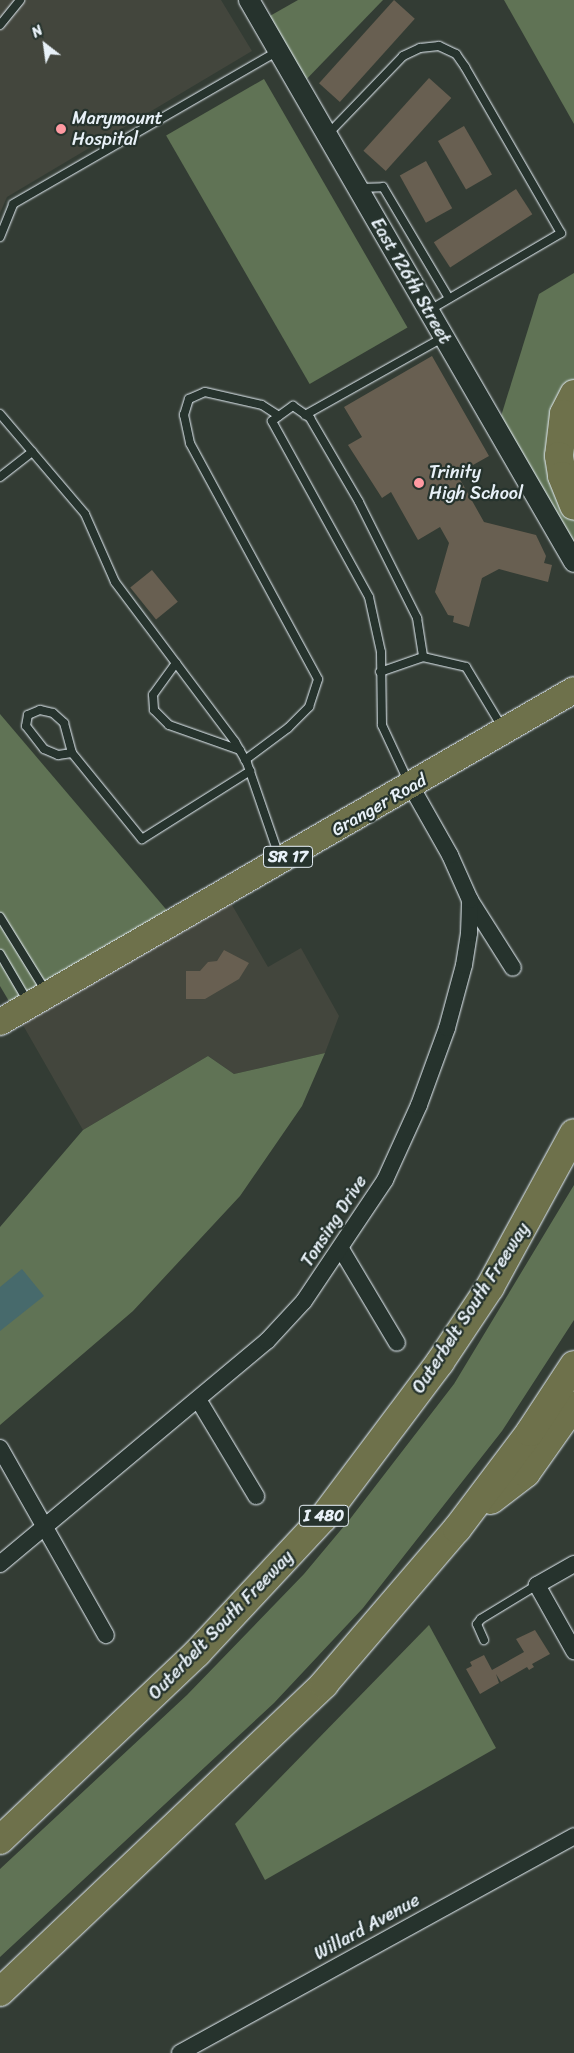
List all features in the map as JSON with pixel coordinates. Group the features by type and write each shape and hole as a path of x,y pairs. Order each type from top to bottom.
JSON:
{"highway":[{"path":"574,394 564,414 559,456 562,476 574,506"},
{"name":"Outerbelt South Freeway","path":"0,1840 197,1653 323,1518 440,1362 490,1287 574,1133"},
{"path":"0,1992 318,1691 457,1529 530,1432 574,1365"},
{"path":"457,1529 526,1473 574,1405"}],"main road":[{"name":"Granger Road","path":"0,1022 281,862 574,690"}],"street":[{"name":"East 126th Street","path":"249,0 574,562"},
{"name":"Tonsing Drive","path":"0,1564 199,1400 267,1341 304,1301 341,1249 385,1180 419,1105 464,965 470,900 450,855 411,786"},
{"path":"470,900 513,968"},
{"path":"341,1249 397,1343"},
{"path":"199,1400 256,1496"},
{"path":"0,1448 47,1526 106,1635"},
{"path":"574,1564 537,1585 574,1651"},
{"name":"Willard Avenue","path":"180,2053 574,1836"}],"lane":[{"path":"0,25 20,0"},
{"path":"327,135 403,56 420,48 439,46 456,54 561,233 428,310"},
{"path":"0,236 13,204 278,51"},
{"path":"358,188 383,187 449,298"},
{"path":"306,414 444,337"},
{"path":"245,760 288,728 309,707 318,678 190,443 184,415 189,399 205,392 262,405 279,416"},
{"path":"411,786 382,725 381,652 369,597 272,421 293,406 306,414 359,502 417,618 423,657"},
{"path":"0,415 85,514 115,582 240,750 250,771 281,862"},
{"path":"0,477 32,452"},
{"path":"380,672 423,657 466,667 504,731"},
{"path":"176,663 153,695 154,710 169,725 240,750"},
{"path":"72,753 58,755 44,749 26,726 28,715 40,710 53,713 64,723 72,753 142,839 250,771"},
{"path":"0,917 39,1000"},
{"path":"0,954 39,1000"},
{"path":"484,1640 476,1624 481,1619 537,1585"}],"shaded area":[{"name":"Marymount Hospital","path":"0,0 221,0 252,51 7,197 0,213"},
{"path":"225,893 268,967 301,948 339,1016 325,1053 234,1074 208,1056 83,1130 16,1013"}],"green space":[{"path":"298,0 383,0 299,87 261,21"},
{"path":"504,0 574,0 574,124"},
{"path":"264,79 408,328 310,384 166,136"},
{"path":"574,273 574,562 497,429 539,294"},
{"path":"0,714 176,921 16,1013 0,986"},
{"path":"325,1053 302,1106 240,1196 133,1311 0,1425 0,1227 83,1130 208,1056 234,1074"},
{"path":"574,1185 574,1320 502,1431 363,1608 274,1703 0,1957 0,1869 187,1695 304,1574 350,1519 454,1384"},
{"path":"429,1625 496,1748 265,1880 235,1824"}],"water":[{"path":"22,1269 44,1296 0,1331 0,1287"}],"building":[{"path":"394,0 415,19 340,102 319,83"},
{"path":"429,78 451,98 386,171 363,151"},
{"path":"464,126 492,174 466,189 438,141"},
{"path":"426,161 452,208 426,223 400,176"},
{"path":"516,189 532,214 450,268 434,242"},
{"path":"432,356 489,456 457,474 484,522 536,535 546,556 544,563 552,565 548,582 499,569 482,578 469,627 453,622 454,616 448,615 435,592 449,543 440,527 418,540 391,492 382,498 348,445 362,437 344,407"},
{"path":"152,570 178,602 156,619 130,588"},
{"path":"224,950 249,963 239,979 205,999 186,999 186,971 200,971 208,962 217,961"},
{"path":"535,1630 550,1654 532,1664 534,1667 529,1670 527,1667 501,1682 496,1674 499,1683 480,1694 466,1669 472,1666 470,1662 484,1655 492,1670 524,1652 516,1639"}],"place":[{"name":"Marymount Hospital","path":"61,129"},
{"name":"Trinity High School","path":"419,483"}]}
